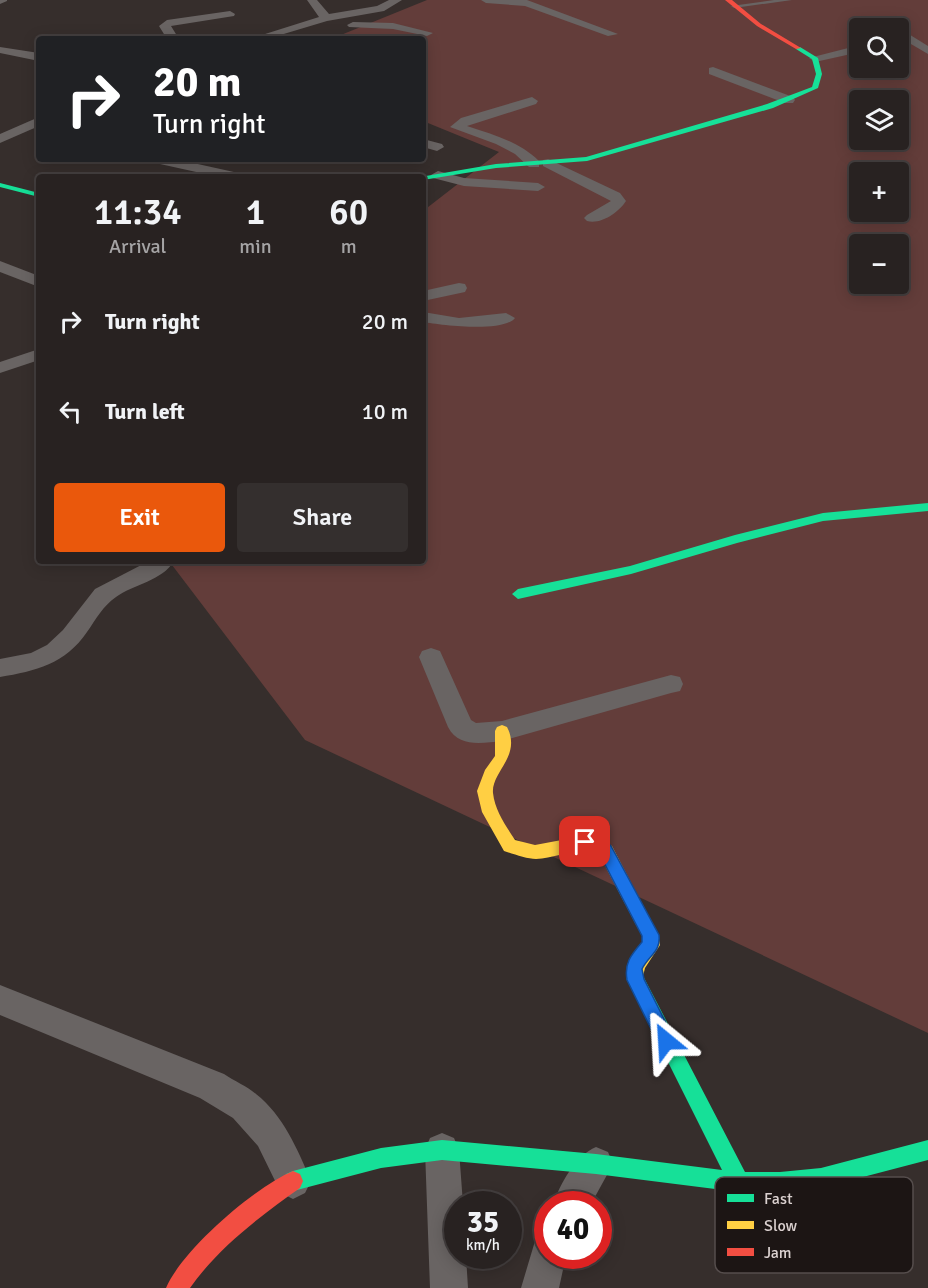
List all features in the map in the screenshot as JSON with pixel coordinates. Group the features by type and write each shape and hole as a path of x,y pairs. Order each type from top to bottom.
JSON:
{"street":[{"path":"312,0 326,18"},
{"path":"266,36 326,18 380,9 397,0"},
{"path":"486,0 526,3 612,34"},
{"path":"731,3 759,25 815,58 849,50"},
{"path":"171,36 165,26 167,23 230,14"},
{"path":"311,23 393,26 427,33"},
{"path":"909,35 923,34"},
{"path":"909,40 928,51"},
{"path":"0,50 36,56"},
{"path":"426,177 587,159 789,100 810,92 818,84 819,74 815,58"},
{"path":"713,71 789,100"},
{"path":"532,101 466,121 457,127 507,144 541,163 615,196 619,201 615,207 592,218"},
{"path":"0,139 36,122"},
{"path":"426,143 437,147"},
{"path":"170,162 224,174"},
{"path":"438,175 464,182 538,187"},
{"path":"0,185 36,194"},
{"path":"0,266 36,281"},
{"path":"426,295 459,288"},
{"path":"426,318 459,323 506,318"},
{"path":"0,368 36,355"},
{"path":"518,594 631,570 735,539 823,517 928,507"},
{"path":"0,668 34,663 53,656 65,646 97,601 109,591 143,577 159,564"},
{"path":"431,657 461,727 473,734 502,731 671,684"},
{"path":"502,731 502,757 487,775 484,793 510,846 531,854 585,842 598,844 606,850 650,935 651,945 637,961 634,969 635,980 736,1177"},
{"path":"0,1000 212,1086 245,1106 270,1134 293,1181"},
{"path":"177,1288 191,1267 232,1224 293,1181 381,1158 442,1150 596,1164 715,1179"},
{"path":"442,1150 449,1288"},
{"path":"825,1177 928,1150"},
{"path":"579,1191 596,1164"},
{"path":"540,1288 544,1269"}],"lane":[{"path":"731,3 789,0"}],"shaded area":[{"path":"427,0 928,0 928,1033 305,740 172,565 426,564 426,209 499,152 426,122 426,36 338,36"}],"traffic: fast":[{"path":"426,178 496,166 587,159 770,106 815,88 819,74 815,58 798,48"},
{"path":"0,185 36,194"},
{"path":"518,594 631,570 735,539 823,517 928,507"},
{"path":"635,978 736,1177"},
{"path":"293,1181 381,1158 442,1150 596,1164 715,1179"},
{"path":"825,1177 928,1150"}],"traffic: slow":[{"path":"502,731 502,757 492,770 485,791 490,812 510,846 535,852 583,843 595,845 606,851 650,935 651,945 637,965 635,978"}],"traffic: jam":[{"path":"728,0 759,25 798,48"},
{"path":"177,1288 189,1271 229,1228 293,1181"}],"route":[{"path":"585,842 598,844 606,850 650,935 651,945 637,961 634,969 635,980 666,1041"}]}
